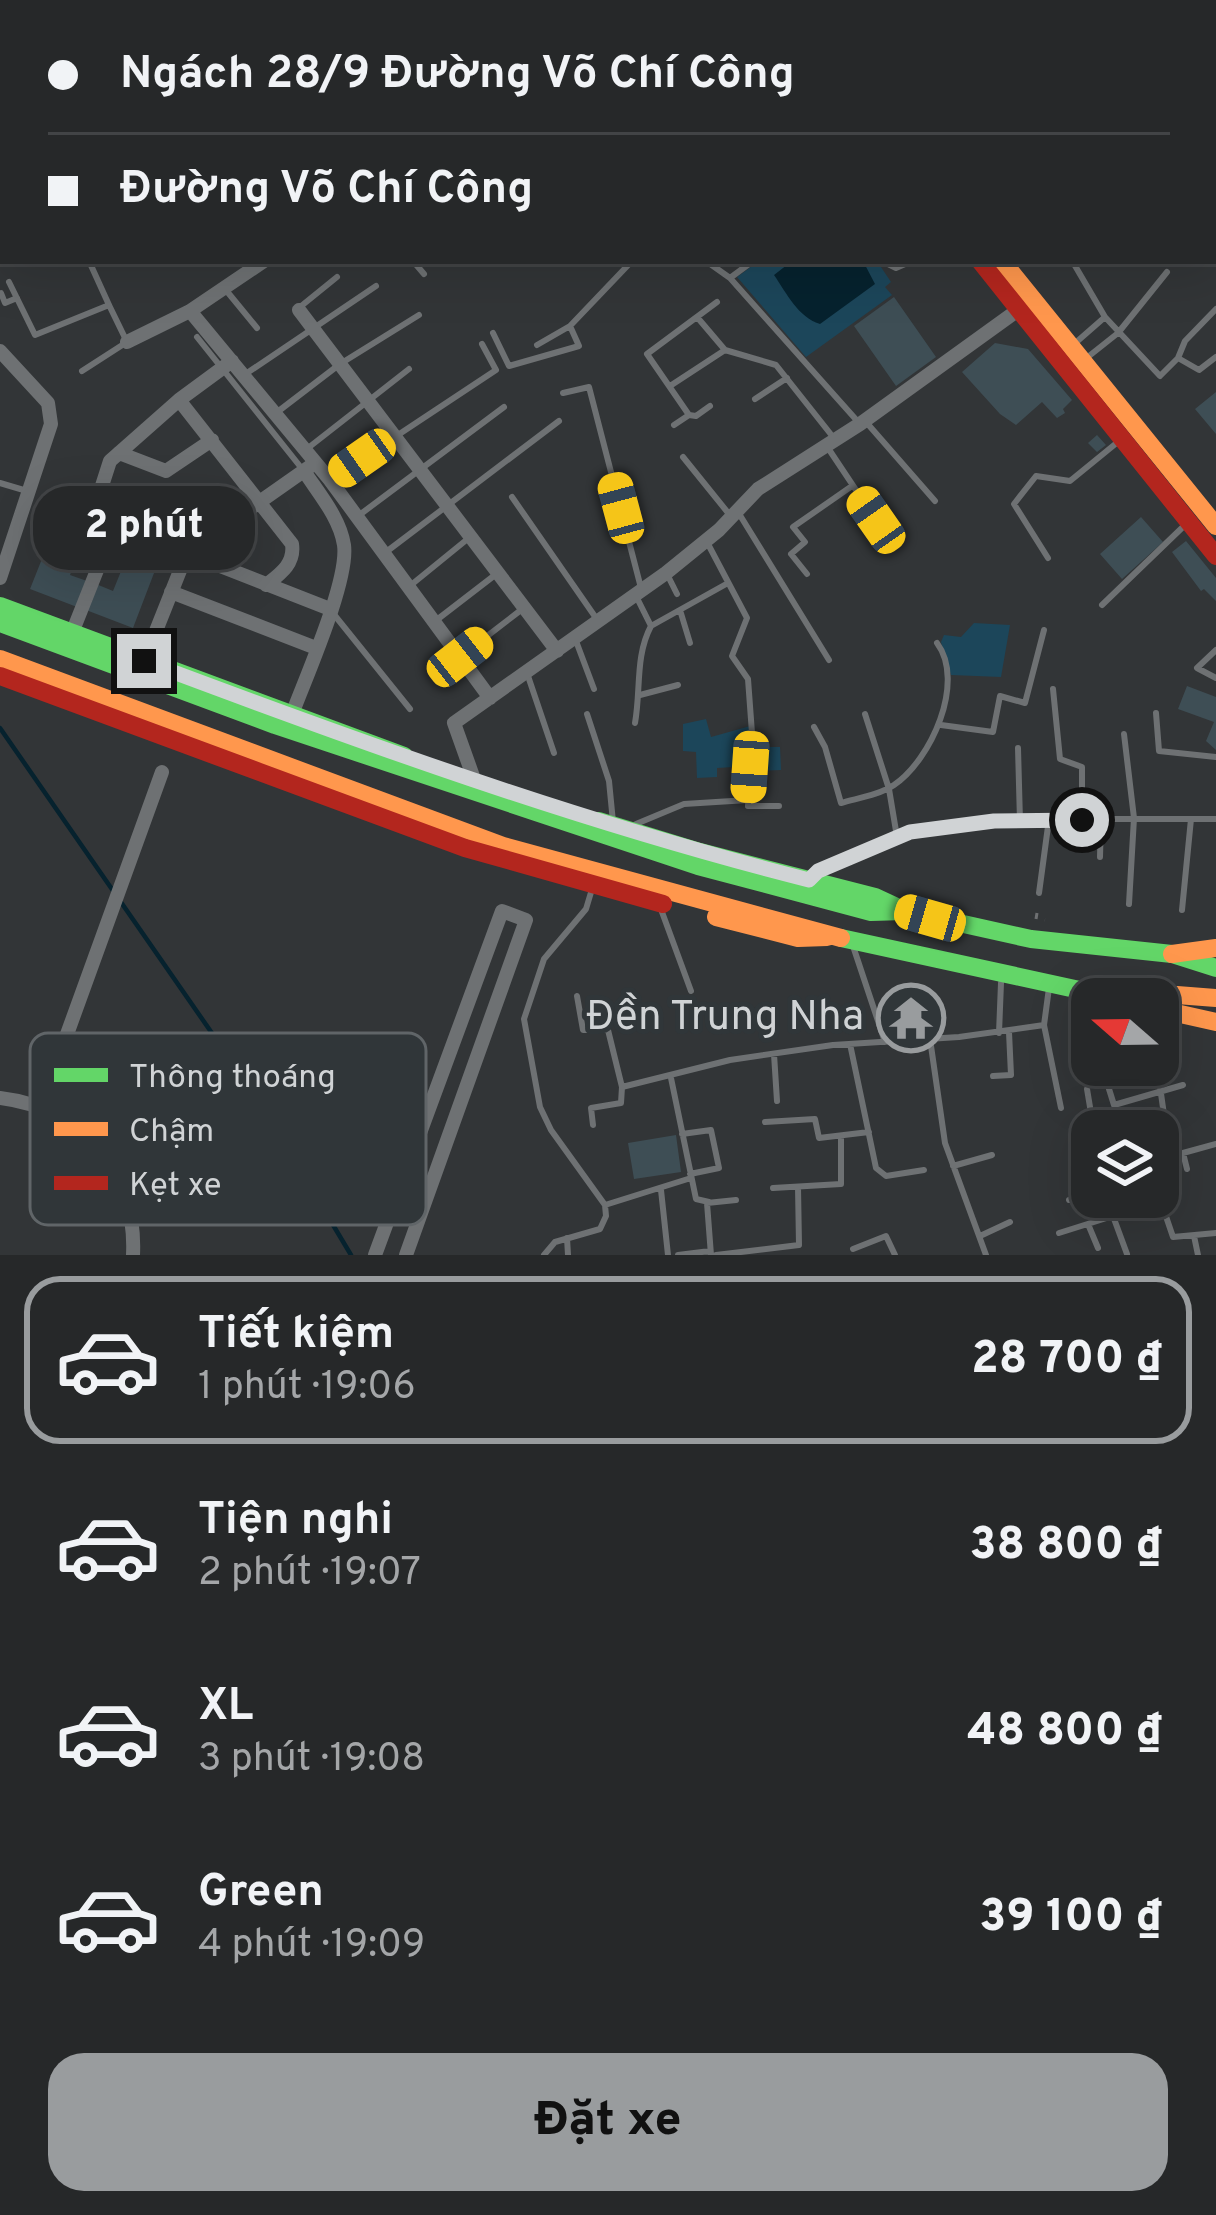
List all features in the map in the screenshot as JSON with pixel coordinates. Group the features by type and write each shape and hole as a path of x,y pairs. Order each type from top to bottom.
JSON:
{"main road":[{"path":"990,264 1018,310 1073,360 1122,439 1210,554"},
{"path":"991,264 1216,526"},
{"path":"0,606 291,716 619,827 813,876 905,911 1031,939 1172,954 1216,968"},
{"path":"0,622 275,725 539,816 831,902 871,912 905,911"},
{"path":"0,659 503,846 831,937 1071,990"},
{"path":"0,676 354,809 593,885 799,938 831,937"},
{"path":"1172,954 1216,948"},
{"path":"1179,994 1216,998"},
{"path":"1179,1014 1216,1022"}],"street":[{"path":"127,341 190,311 260,264"},
{"path":"299,310 557,651"},
{"path":"474,779 454,722 639,594 706,541 758,489 862,423 1018,310"},
{"path":"190,311 227,365 244,374 276,413 308,462 344,547 330,609 291,716"},
{"path":"0,351 48,403 51,424 0,578"},
{"path":"90,523 110,460 227,365"},
{"path":"179,400 293,550 285,570 266,585"},
{"path":"119,453 166,471 212,440"},
{"path":"308,462 330,480 490,698"},
{"path":"144,661 187,553 308,462"},
{"path":"45,507 187,553 330,609"},
{"path":"72,633 113,530"},
{"path":"171,592 316,648"},
{"path":"67,1033 162,772"},
{"path":"426,1117 502,911 526,920 426,1199"},
{"path":"0,1098 30,1104"},
{"path":"131,1225 133,1255"},
{"path":"375,1255 386,1225"},
{"path":"406,1255 417,1225"}],"lane":[{"path":"82,371 127,341 90,264"},
{"path":"415,264 424,274"},
{"path":"537,345 570,326 629,264"},
{"path":"710,264 730,278 935,501"},
{"path":"730,278 749,264"},
{"path":"1074,264 1105,317 1160,376 1216,309"},
{"path":"1073,360 1118,333 1167,272"},
{"path":"299,310 337,277"},
{"path":"9,281 35,335 109,305"},
{"path":"244,374 376,286"},
{"path":"225,289 257,328"},
{"path":"1,293 5,303 17,298"},
{"path":"689,415 647,354 717,302"},
{"path":"276,413 340,364 419,315"},
{"path":"698,317 725,350 776,365 831,442 852,486 876,520"},
{"path":"1073,360 1105,317"},
{"path":"494,333 509,366 579,346 570,326"},
{"path":"197,337 227,365 308,462 409,369"},
{"path":"330,480 496,370 482,344"},
{"path":"670,386 725,350"},
{"path":"1178,358 1199,370 1216,357"},
{"path":"755,399 787,379"},
{"path":"563,394 589,387 651,626 639,662 640,694 634,723"},
{"path":"674,425 710,406"},
{"path":"356,518 504,407"},
{"path":"383,554 559,421"},
{"path":"1048,559 1014,504 1036,476 1070,481 1122,439"},
{"path":"683,457 735,514 829,660"},
{"path":"0,483 30,492"},
{"path":"807,574 791,554 805,542 793,527 852,486"},
{"path":"512,497 598,621"},
{"path":"1102,605 1189,521"},
{"path":"408,587 471,537"},
{"path":"706,541 747,618 733,656 748,679 752,733 748,806 779,806"},
{"path":"434,622 498,573"},
{"path":"666,573 677,594"},
{"path":"651,626 728,582"},
{"path":"460,657 524,608"},
{"path":"330,609 410,710"},
{"path":"680,610 690,643"},
{"path":"941,724 993,732 1000,696 1025,703 1044,630"},
{"path":"574,638 593,688"},
{"path":"814,727 841,802 889,789 920,759 941,724 947,668 937,643"},
{"path":"1216,650 1197,668 1216,678"},
{"path":"526,672 554,753"},
{"path":"640,694 678,685"},
{"path":"1053,689 1060,759 1082,767 1082,820"},
{"path":"1156,713 1159,751 1216,757"},
{"path":"586,714 619,827 685,804 748,800"},
{"path":"865,714 889,789 897,837"},
{"path":"1124,734 1134,818 1130,904"},
{"path":"1018,748 1020,820"},
{"path":"1039,893 1049,819"},
{"path":"813,876 897,837 945,826 1049,819 1216,819"},
{"path":"1182,910 1192,819"},
{"path":"1100,857 1101,820"},
{"path":"544,1255 555,1242 600,1229 606,1216 605,1205 540,1107 524,1019 544,959 586,909 593,885"},
{"path":"658,903 692,991"},
{"path":"852,942 885,1042"},
{"path":"994,1076 1011,1075 1001,975"},
{"path":"1050,985 1044,1025 1061,1108"},
{"path":"577,996 583,1030 608,1030 622,1087 621,1103 591,1108 593,1124"},
{"path":"622,1087 730,1060 1044,1025"},
{"path":"929,1038 939,1114 984,1254"},
{"path":"850,1044 874,1162 882,1175 924,1170"},
{"path":"774,1054 777,1101"},
{"path":"671,1078 695,1198 736,1200"},
{"path":"1109,1089 1114,1105 1183,1085"},
{"path":"1161,1086 1163,1110"},
{"path":"1087,1089 1090,1110"},
{"path":"765,1122 815,1119 819,1138 868,1132"},
{"path":"668,1255 663,1184 719,1168 711,1130 682,1134"},
{"path":"773,1189 841,1184 842,1136"},
{"path":"1186,1168 1183,1153 1216,1144"},
{"path":"953,1166 992,1155"},
{"path":"798,1187 800,1255"},
{"path":"605,1205 661,1190"},
{"path":"710,1202 713,1254"},
{"path":"1059,1233 1107,1218"},
{"path":"1114,1218 1127,1253"},
{"path":"1168,1218 1173,1237 1216,1233"},
{"path":"980,1236 1010,1222"},
{"path":"1088,1224 1098,1248"},
{"path":"854,1249 886,1236 895,1255"},
{"path":"1194,1236 1198,1255"},
{"path":"567,1238 568,1255"},
{"path":"678,1255 799,1245"}],"path":[{"path":"1037,913 1036,919 1053,922"}],"shaded area":[{"path":"755,264 879,264 891,282 885,287 892,295 806,357 737,277"},
{"path":"788,264 865,264 875,284 820,324 799,310 774,275"},
{"path":"974,623 1010,625 1001,677 951,675 941,642 944,635 961,637"},
{"path":"706,719 711,737 754,725 755,747 780,747 781,770 717,768 717,777 697,778 696,752 683,751 683,724"},
{"path":"900,995 915,1010 900,1025 885,1010"}],"building":[{"path":"894,297 936,357 896,386 854,326"},
{"path":"995,343 1028,349 1072,400 1063,409 1065,413 1057,418 1042,402 1016,425 1000,414 962,372"},
{"path":"1216,392 1216,434 1195,409"},
{"path":"1097,435 1106,445 1097,452 1088,443"},
{"path":"1141,517 1163,542 1122,579 1100,554"},
{"path":"57,521 86,533 70,575 87,581 77,607 30,589"},
{"path":"1186,541 1216,578 1216,601 1201,591 1172,552"},
{"path":"130,549 159,560 133,628 86,610 96,584 113,591"},
{"path":"1187,686 1216,697 1216,750 1206,741 1214,722 1178,709"},
{"path":"676,1135 681,1172 634,1179 628,1143"}],"waterway":[{"path":"0,728 212,1033"},
{"path":"333,1225 351,1255"}],"traffic: fast":[{"path":"0,606 404,756"},
{"path":"0,623 275,725 698,866 871,912 905,911 1031,939 1172,954 1216,968"},
{"path":"599,821 875,897 905,911"},
{"path":"841,938 1071,988"}],"traffic: slow":[{"path":"1004,264 1216,526"},
{"path":"0,659 503,846 841,938"},
{"path":"716,917 798,938 827,937"},
{"path":"1172,954 1216,948"},
{"path":"1179,995 1216,998"},
{"path":"1179,1014 1216,1022"}],"traffic: jam":[{"path":"982,264 1216,556"},
{"path":"0,676 465,848 663,904"}],"place":[{"name":"Đền Trung Nha","path":"911,1018"}],"route":[{"path":"144,661 613,826 809,880 818,871 910,832 994,821 1082,820"}]}
